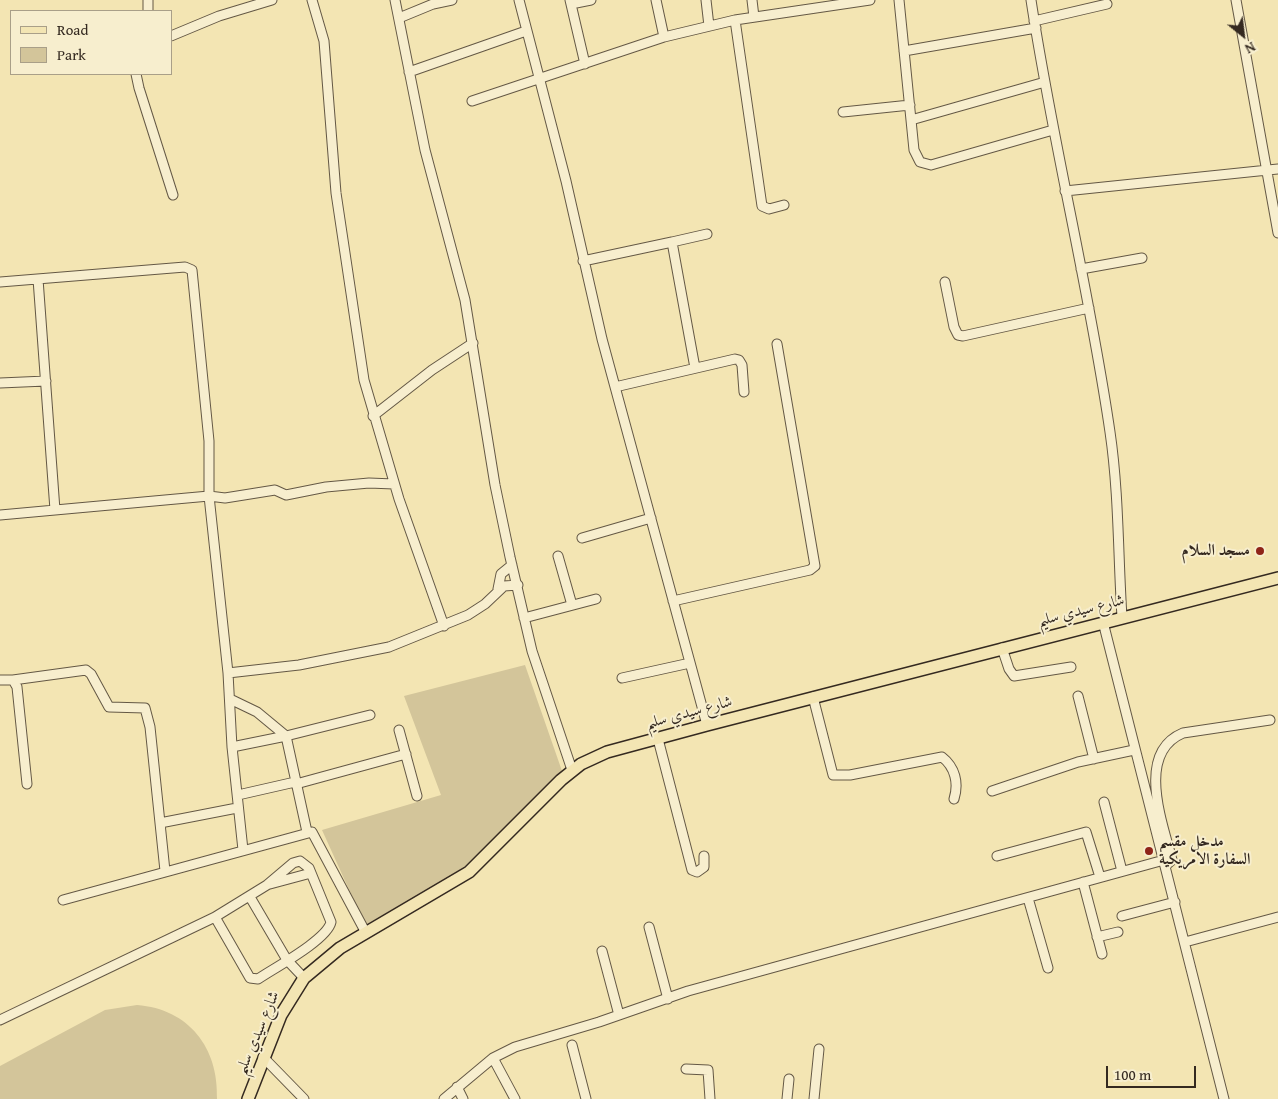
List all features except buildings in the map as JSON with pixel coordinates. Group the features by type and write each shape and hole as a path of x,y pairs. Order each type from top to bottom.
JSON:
{"main road":[{"name":"شارع سيدي سليم","path":"248,1099 281,1015 304,978 328,956 469,872 572,770 607,752 813,697 1278,578"}],"street":[{"path":"172,36 219,16 272,0"},
{"path":"312,0 324,41 326,91 340,226 355,312 364,380 394,484 444,626"},
{"path":"395,0 425,150 458,269 495,485 524,618 532,651 572,770"},
{"path":"399,18 433,4 452,0"},
{"path":"519,0 540,79 583,261 672,601 707,725"},
{"path":"585,64 571,2 591,0"},
{"path":"656,0 664,37"},
{"path":"706,0 709,26"},
{"path":"752,0 754,17"},
{"path":"472,101 664,37 735,20 818,4 868,0"},
{"path":"899,0 916,158 925,165 1054,130"},
{"path":"1031,0 1065,191 1089,308 1110,435 1116,492 1122,618"},
{"path":"1236,0 1265,170 1278,233"},
{"path":"904,52 1035,24 1107,4"},
{"path":"735,20 762,206 769,209 784,205"},
{"path":"409,72 526,31"},
{"path":"136,75 173,195"},
{"path":"911,120 1045,82"},
{"path":"843,112 910,105"},
{"path":"1065,191 1278,169"},
{"path":"583,261 707,234"},
{"path":"672,242 695,368"},
{"path":"1081,269 1142,258"},
{"path":"0,282 185,267 192,270 209,441 209,496 228,673 232,747 242,850"},
{"path":"38,279 55,510"},
{"path":"945,282 954,327 958,335 963,336 1089,308"},
{"path":"373,416 432,370 472,343"},
{"path":"672,601 810,570 815,566 777,344"},
{"path":"616,387 734,359 739,360 742,365 744,392"},
{"path":"0,383 46,381"},
{"path":"0,515 209,496 226,498 274,490 286,495 326,487 369,483 394,484"},
{"path":"582,538 651,518"},
{"path":"558,556 572,605"},
{"path":"498,589 501,574 512,565"},
{"path":"228,673 299,665 375,651 444,626 477,609 498,589 510,584 518,585"},
{"path":"524,618 596,599"},
{"path":"1103,622 1224,1099"},
{"path":"1002,648 1009,669 1014,676 1071,666"},
{"path":"622,678 690,663"},
{"path":"0,680 13,680 86,670 91,674 108,706 145,708 150,727 165,870"},
{"path":"13,680 18,692 27,784"},
{"path":"1078,696 1094,760"},
{"path":"813,697 833,775 850,775 942,757 955,773 957,784 954,799"},
{"path":"230,699 256,712 286,736 307,832"},
{"path":"232,747 370,715"},
{"path":"444,1099 493,1058 515,1047 668,998 835,952 875,938 1122,871 1172,860 1158,807 1156,771 1162,749 1173,738 1183,734 1270,720"},
{"path":"399,730 417,796"},
{"path":"658,739 689,863 694,872 704,867 704,856"},
{"path":"992,792 1078,762 1134,750"},
{"path":"238,795 295,783 406,754"},
{"path":"1104,802 1122,871"},
{"path":"160,822 237,808"},
{"path":"64,900 165,870 307,832 315,834 366,933"},
{"path":"997,856 1086,832 1100,877"},
{"path":"0,1020 215,918 250,897 293,863 304,862 331,922 330,927 287,960 258,979 250,978 215,918"},
{"path":"267,885 311,874"},
{"path":"1083,882 1102,954"},
{"path":"250,897 287,960 304,978"},
{"path":"1028,898 1048,968"},
{"path":"1122,916 1174,902"},
{"path":"1185,942 1278,917"},
{"path":"649,927 668,998"},
{"path":"1097,937 1118,932"},
{"path":"602,951 619,1015"},
{"path":"572,1046 586,1099"},
{"path":"814,1099 820,1049"},
{"path":"263,1057 304,1099"},
{"path":"493,1058 515,1099"},
{"path":"686,1069 708,1070 710,1099"},
{"path":"787,1099 789,1079"},
{"path":"457,1088 463,1099"}],"green space":[{"path":"525,665 562,771 458,873 365,925 322,830 441,795 404,696"},
{"path":"137,1005 155,1008 172,1014 186,1023 197,1034 213,1063 217,1099 0,1099 0,1066 105,1010"}],"place":[{"name":"مسجد السلام","path":"1260,551"},
{"name":"مدخل مقسم السفارة الامريكية","path":"1149,851"}]}
